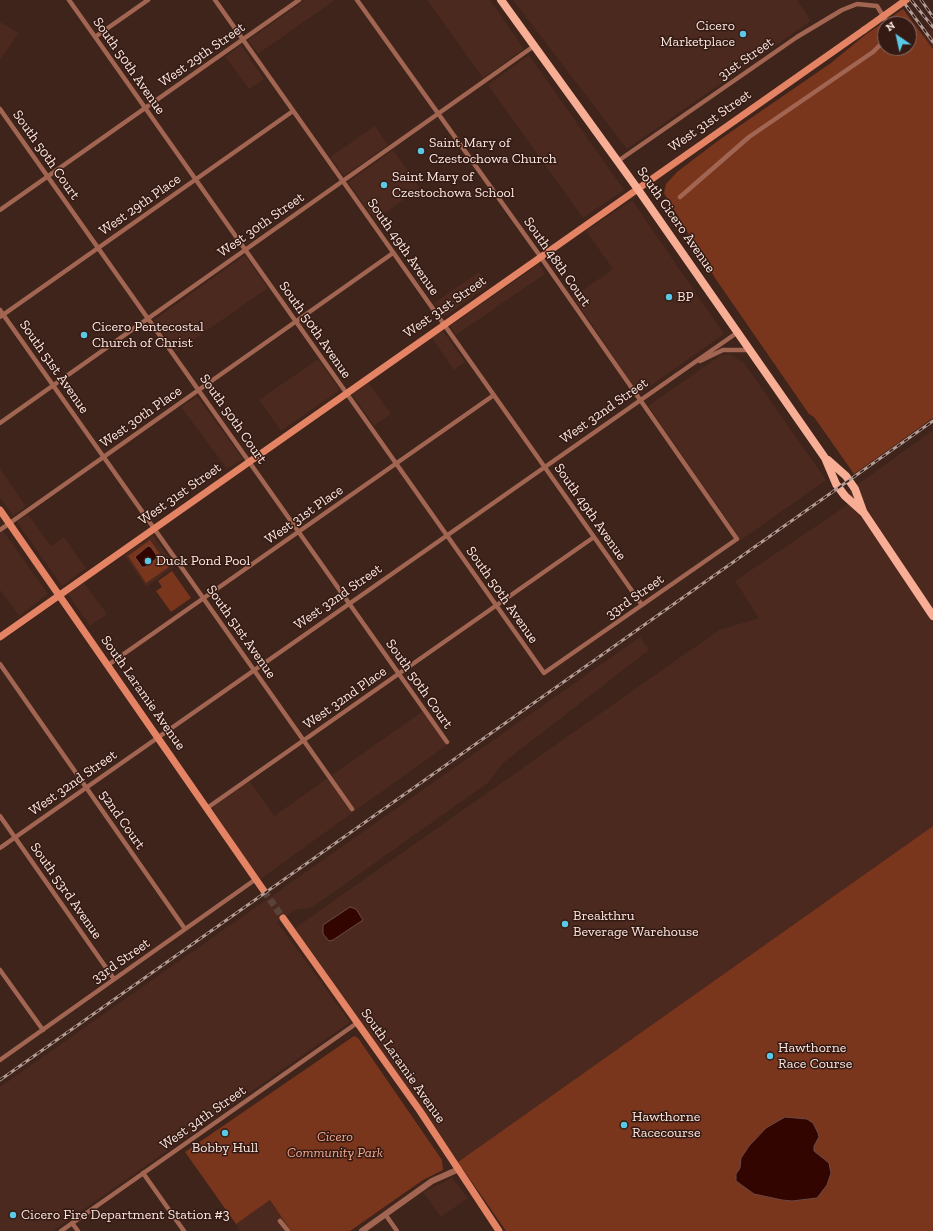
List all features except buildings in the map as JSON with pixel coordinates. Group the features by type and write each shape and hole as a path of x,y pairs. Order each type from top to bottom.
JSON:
{"main road":[{"name":"South Cicero Avenue","path":"501,0 618,161 826,458 850,482 864,513 933,616"},
{"name":"West 31st Street","path":"0,637 906,0"},
{"name":"South Cicero Avenue","path":"826,458 836,484 845,496 864,513"},
{"name":"South Laramie Avenue","path":"0,510 264,891"},
{"name":"South Laramie Avenue","path":"283,918 459,1169 499,1231"}],"street":[{"name":"South 50th Avenue","path":"69,0 544,673"},
{"path":"95,37 148,0"},
{"name":"South 49th Avenue","path":"215,0 642,605"},
{"name":"West 29th Street","path":"0,210 299,0"},
{"name":"South 48th Court","path":"357,0 540,256 737,539"},
{"name":"31st Street","path":"618,161 797,37 842,10 857,4 877,6 883,16"},
{"name":"West 30th Street","path":"0,423 534,46"},
{"path":"680,197 749,137 877,48"},
{"name":"South 50th Court","path":"0,109 447,742"},
{"name":"West 29th Place","path":"2,316 293,111"},
{"name":"West 30th Place","path":"0,530 393,253"},
{"name":"South 51st Avenue","path":"0,310 2,316 53,385 352,809"},
{"name":"West 32nd Street","path":"0,848 544,466 738,332"},
{"name":"West 32nd Street","path":"689,365 723,350 750,350"},
{"name":"West 31st Place","path":"108,666 494,395"},
{"name":"West 32nd Place","path":"207,808 594,537"},
{"name":"33rd Street","path":"544,673 737,539"},
{"name":"52nd Court","path":"0,664 185,929"},
{"name":"South 53rd Avenue","path":"0,816 114,979"},
{"name":"33rd Street","path":"0,1060 256,879"},
{"path":"0,970 43,1030"},
{"name":"West 34th Street","path":"61,1231 357,1023"},
{"path":"362,1231 432,1181 459,1169"},
{"path":"143,1174 184,1231"},
{"path":"385,1214 397,1231"},
{"path":"280,1220 288,1231"},
{"path":"72,1223 78,1231"}],"shaded area":[{"path":"305,0 335,0 258,54 248,40"},
{"path":"427,0 490,0 524,49 483,78"},
{"name":"Cicero Marketplace","path":"513,0 797,0 811,21 627,149"},
{"path":"0,22 19,33 0,60"},
{"path":"933,27 933,49 923,35"},
{"path":"241,45 264,79 249,89 225,57"},
{"path":"529,55 624,190 583,218 488,85"},
{"path":"375,126 388,145 344,176 330,157"},
{"name":"Saint Mary of Czestochowa School","path":"393,150 420,188 375,220 348,182"},
{"path":"632,200 724,334 639,394 573,297 613,269 586,231"},
{"path":"245,255 268,288 176,352 154,320"},
{"path":"539,264 545,274 456,335 450,326"},
{"path":"479,272 489,285 444,317 434,303"},
{"path":"443,331 465,362 454,370 432,338"},
{"path":"730,354 744,363 826,480 741,540 648,406 721,355"},
{"path":"318,359 340,390 281,431 259,400"},
{"path":"369,383 391,414 374,426 352,394"},
{"path":"197,396 243,459 227,469 181,407"},
{"path":"933,430 933,826 458,1162 295,928 719,630 759,618 735,581 853,501 847,492"},
{"path":"0,469 26,506 13,516 0,498"},
{"path":"28,514 51,546 64,537 86,568 62,586 17,522"},
{"path":"3,531 48,594 19,616 0,590 0,534"},
{"name":"Duck Pond Pool","path":"153,535 175,566 146,587 124,555"},
{"path":"148,546 151,547 157,556 156,559 145,567 142,567 135,557"},
{"path":"84,583 107,614 90,626 68,594"},
{"path":"640,637 649,650 503,763 489,782 313,907 295,910 277,922 350,1022 53,1231 0,1231 0,1087"},
{"path":"423,711 447,745 259,880 209,809 249,780 274,816"},
{"path":"350,907 356,909 363,920 333,940 329,941 323,934 323,925"},
{"path":"785,1117 807,1119 813,1123 818,1133 819,1137 814,1146 814,1151 829,1163 831,1173 827,1185 817,1198 792,1201 782,1200 754,1194 736,1181 736,1174 740,1168 741,1158 749,1146 766,1128"},
{"path":"452,1178 468,1198 441,1217 423,1192"},
{"path":"270,1200 289,1228 284,1231 240,1231 236,1224"}],"green space":[{"path":"903,9 908,16 893,16"},
{"path":"877,27 877,56 917,56 917,28 933,49 933,418 854,474 814,417 809,414 715,278 664,193 666,184 677,172 719,140 831,63"},
{"name":"Duck Pond Pool","path":"150,540 169,567 146,583 128,556"},
{"path":"172,571 191,598 171,612 156,591 162,587 158,581"},
{"name":"Hawthorne Race Course","path":"933,826 933,1231 506,1231 458,1162"},
{"name":"Cicero Community Park","path":"354,1036 358,1038 442,1160 443,1170 423,1180 350,1231 291,1231 270,1200 236,1224 185,1152"}],"tunnel":[{"path":"264,891 283,918"}],"railway":[{"path":"902,0 933,42"},
{"path":"911,0 933,27"},
{"path":"921,0 933,17"},
{"path":"0,1080 933,421"}],"place":[{"name":"Cicero Marketplace","path":"743,34"},
{"name":"Saint Mary of Czestochowa Church","path":"421,151"},
{"name":"Saint Mary of Czestochowa School","path":"384,185"},
{"name":"BP","path":"669,297"},
{"name":"Cicero Pentecostal Church of Christ","path":"84,335"},
{"name":"Duck Pond Pool","path":"148,561"},
{"name":"Breakthru Beverage Warehouse","path":"565,924"},
{"name":"Hawthorne Race Course","path":"770,1056"},
{"name":"Hawthorne Racecourse","path":"624,1125"},
{"name":"Bobby Hull","path":"225,1133"},
{"name":"Cicero Fire Department Station #3","path":"13,1215"}]}
